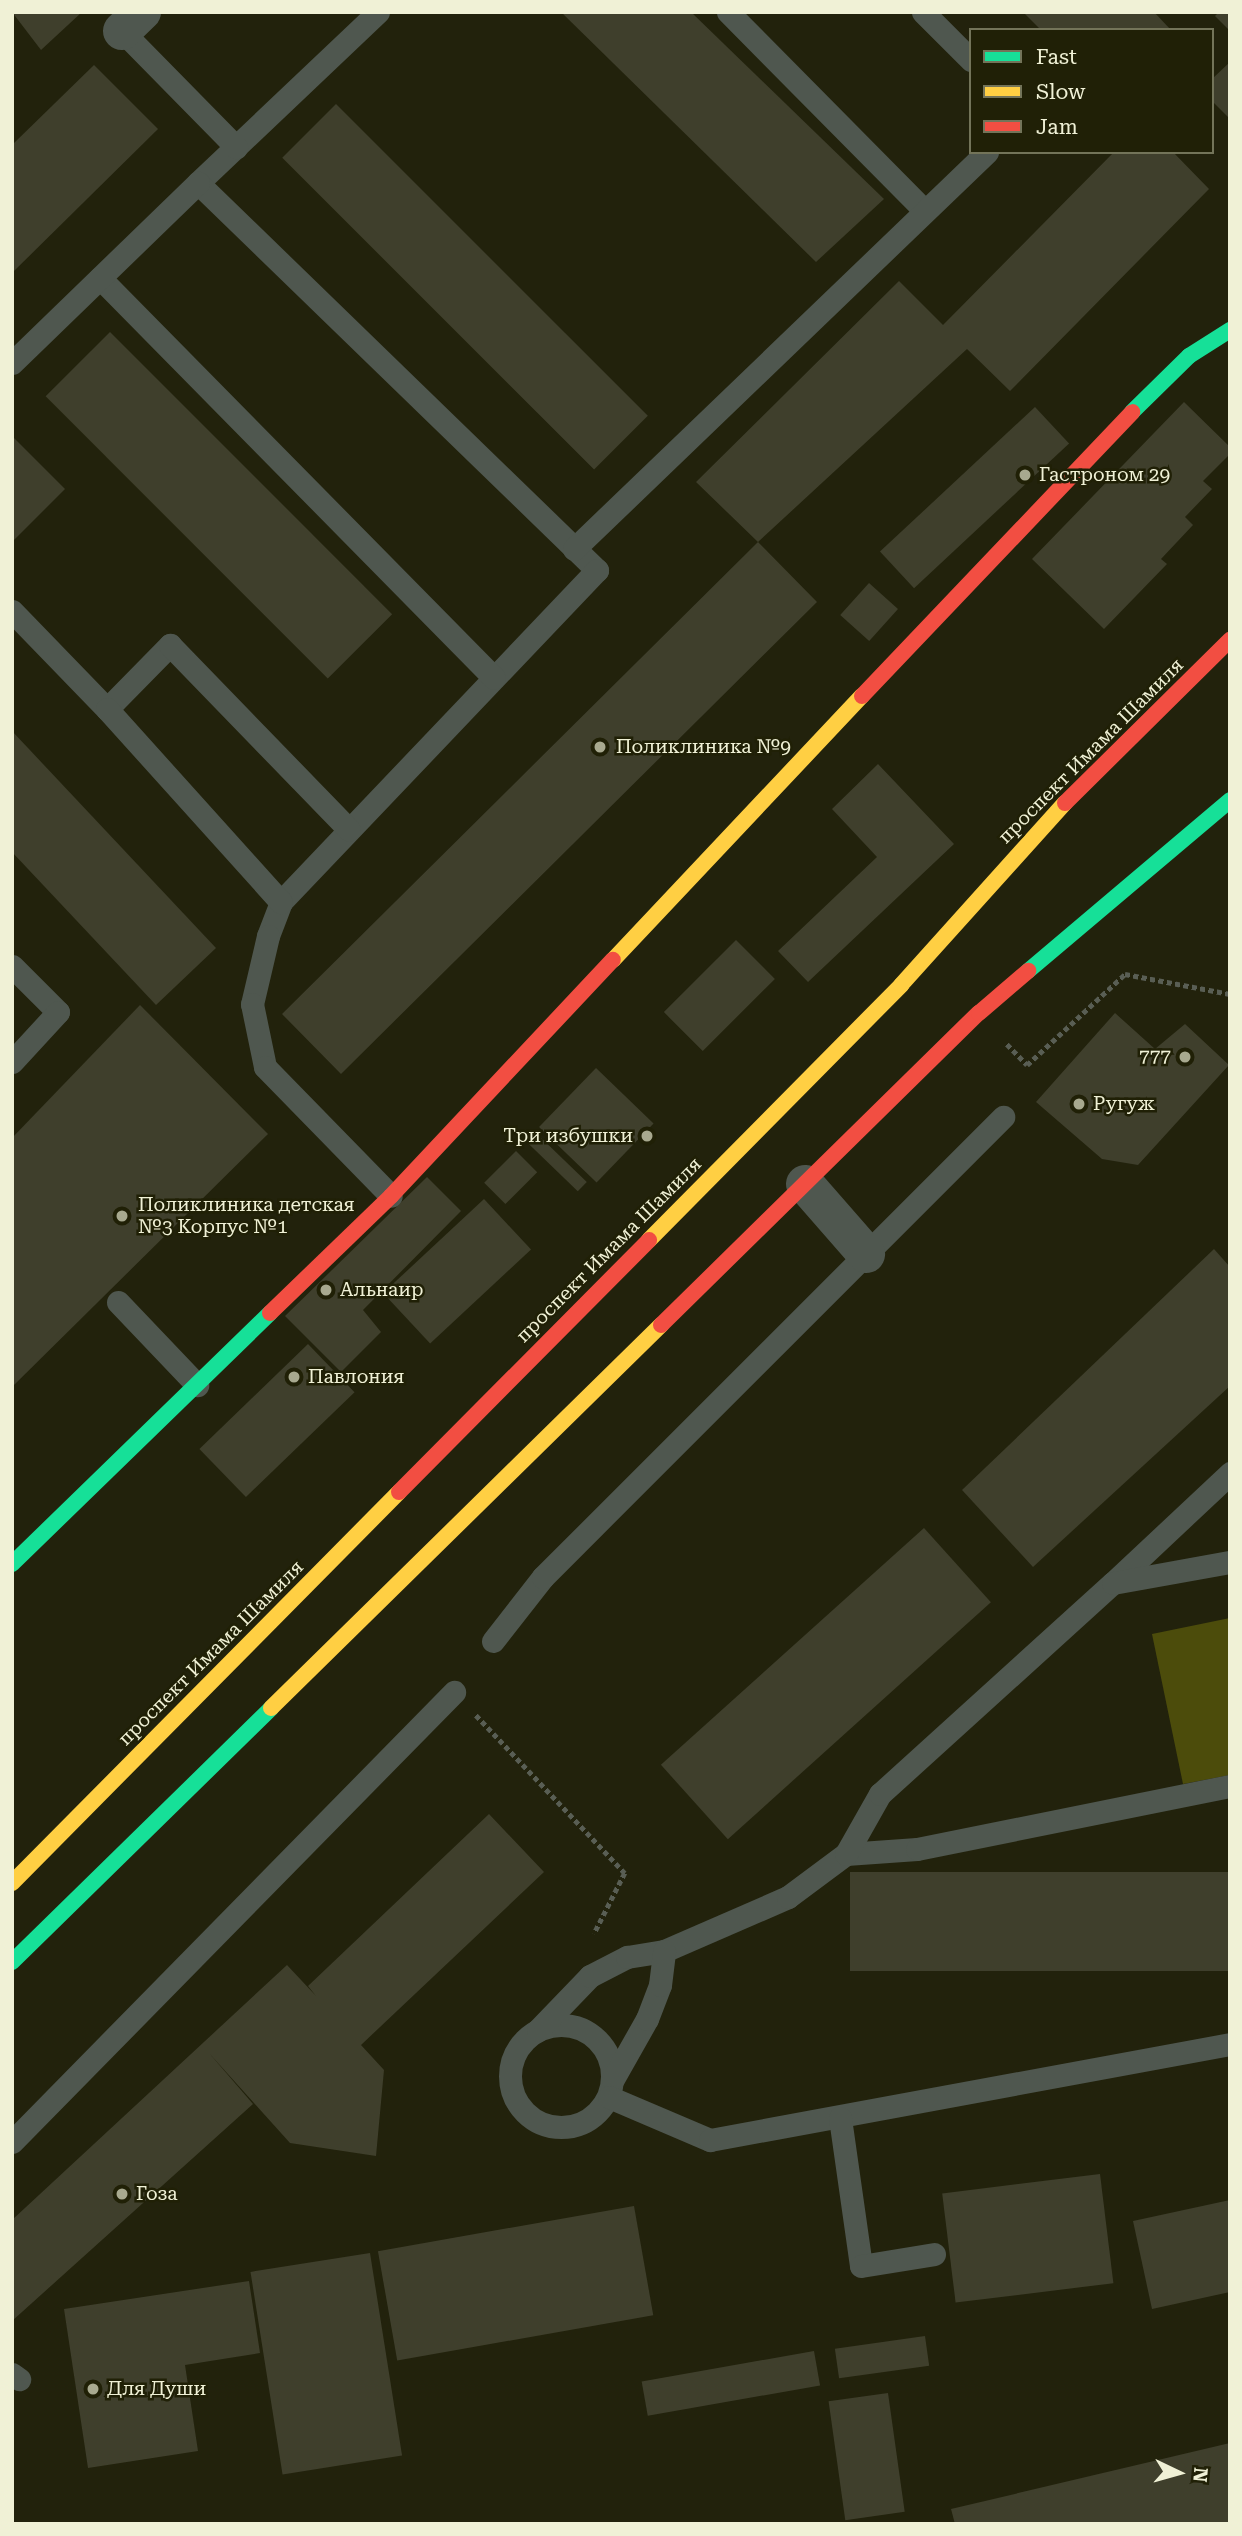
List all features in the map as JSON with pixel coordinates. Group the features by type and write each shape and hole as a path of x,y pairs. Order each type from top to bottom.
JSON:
{"main road":[{"path":"12,1564 390,1196 1105,438 1189,356 1230,330"},
{"name":"проспект Имама Шамиля","path":"12,1883 901,985 1040,827 1180,694 1230,640"},
{"path":"12,1962 979,1013 1230,800"}],"street":[{"path":"805,1184 866,1254"}],"lane":[{"path":"12,363 378,12"},
{"path":"727,12 925,211"},
{"path":"923,12 969,58"},
{"path":"132,22 236,147"},
{"path":"574,549 985,154"},
{"path":"198,183 597,570 281,902 268,936 252,1004 265,1068 390,1196"},
{"path":"100,278 494,678"},
{"path":"12,611 107,709 281,902"},
{"path":"107,709 170,645 349,830"},
{"path":"12,965 58,1012 12,1062"},
{"path":"493,1641 543,1577 1003,1117"},
{"path":"118,1301 197,1385"},
{"path":"664,1951 660,1985 647,2019 611,2088 592,2117 568,2128 533,2120 520,2108 510,2074 523,2041 538,2030 590,1976 627,1958 664,1951 788,1897 846,1854 880,1794 1113,1583 1230,1472"},
{"path":"1113,1583 1230,1562"},
{"path":"12,2142 454,1692"},
{"path":"846,1854 917,1849 1230,1786"},
{"path":"538,2030 555,2025 589,2033 602,2045 611,2088"},
{"path":"611,2088 710,2140 1230,2044"},
{"path":"840,2118 861,2266 934,2254"}],"path":[{"path":"979,1013 1027,1065 1125,974 1230,994"},
{"path":"454,1692 625,1873 587,1948"}],"shaded area":[{"path":"1230,1618 1230,1775 1183,1784 1152,1634"}],"building":[{"path":"12,12 82,12 41,50"},
{"path":"561,12 691,12 884,199 816,262"},
{"path":"1023,12 1154,12 1169,28 1039,28"},
{"path":"1219,12 1230,12 1230,31 1215,16"},
{"path":"1230,62 1230,119 1214,103 1214,77"},
{"path":"94,65 158,129 12,273 12,145"},
{"path":"336,104 648,416 594,470 282,158"},
{"path":"1112,154 1175,154 1209,189 1010,391 967,349 758,542 696,482 899,281 943,325"},
{"path":"110,332 392,614 328,678 46,396"},
{"path":"1184,402 1230,447 1230,454 1203,481 1212,489 1185,517 1193,525 1161,559 1167,564 1104,629 1032,559"},
{"path":"1035,407 1069,444 914,588 880,552"},
{"path":"12,436 65,489 12,542"},
{"path":"758,542 817,602 341,1074 282,1014"},
{"path":"869,583 898,609 869,641 840,615"},
{"path":"12,731 216,948 156,1005 12,852"},
{"path":"878,764 954,844 808,982 778,951 877,857 832,809"},
{"path":"736,940 775,979 703,1051 664,1012"},
{"path":"140,1005 268,1134 12,1387 12,1138"},
{"path":"1115,1013 1155,1049 1185,1024 1229,1065 1138,1165 1102,1159 1036,1102"},
{"path":"596,1068 654,1124 597,1183 539,1127"},
{"path":"535,1132 587,1182 578,1191 526,1141"},
{"path":"516,1151 537,1172 505,1204 484,1183"},
{"path":"427,1177 461,1211 363,1310 381,1332 341,1372 285,1316"},
{"path":"484,1199 531,1249 430,1344 383,1293"},
{"path":"1214,1249 1230,1267 1230,1386 1033,1567 962,1490"},
{"path":"308,1344 355,1392 246,1497 199,1449"},
{"path":"924,1528 991,1602 728,1839 661,1765"},
{"path":"489,1814 544,1872 361,2045 384,2070 376,2156 290,2143 209,2053 253,2104 12,2321 12,2220 287,1965 316,1996 308,1986"},
{"path":"850,1872 1230,1872 1230,1971 850,1971"},
{"path":"1100,2174 1113,2283 956,2303 942,2193"},
{"path":"1230,2200 1230,2292 1152,2309 1133,2221"},
{"path":"634,2206 653,2315 397,2360 378,2251"},
{"path":"370,2253 402,2455 283,2474 250,2272"},
{"path":"249,2281 260,2353 185,2365 198,2451 88,2468 64,2309"},
{"path":"925,2336 929,2366 839,2378 835,2349"},
{"path":"814,2351 820,2385 648,2416 642,2381"},
{"path":"888,2393 905,2512 845,2520 829,2401"},
{"path":"1230,2443 1230,2524 955,2524 951,2509"}],"traffic: fast":[{"path":"1132,412 1189,356 1230,330"},
{"path":"1028,971 1230,800"},
{"path":"12,1564 270,1313"},
{"path":"12,1962 271,1708"}],"traffic: slow":[{"path":"613,960 862,696"},
{"path":"649,1240 901,985 1065,803"},
{"path":"271,1708 661,1325"},
{"path":"12,1883 399,1492"}],"traffic: jam":[{"path":"862,696 1132,412"},
{"path":"1065,803 1230,640"},
{"path":"270,1313 391,1196 613,960"},
{"path":"661,1325 979,1013 1028,971"},
{"path":"399,1492 649,1240"}],"place":[{"name":"Гастроном 29","path":"1025,475"},
{"name":"Поликлиника №9","path":"600,747"},
{"name":"777","path":"1185,1057"},
{"name":"Ругуж","path":"1079,1104"},
{"name":"Три избушки","path":"647,1136"},
{"name":"Поликлиника детская №3 Корпус №1","path":"122,1216"},
{"name":"Альнаир","path":"326,1290"},
{"name":"Павлония","path":"294,1377"},
{"name":"Гоза","path":"122,2194"},
{"name":"Для Души","path":"93,2389"}]}
